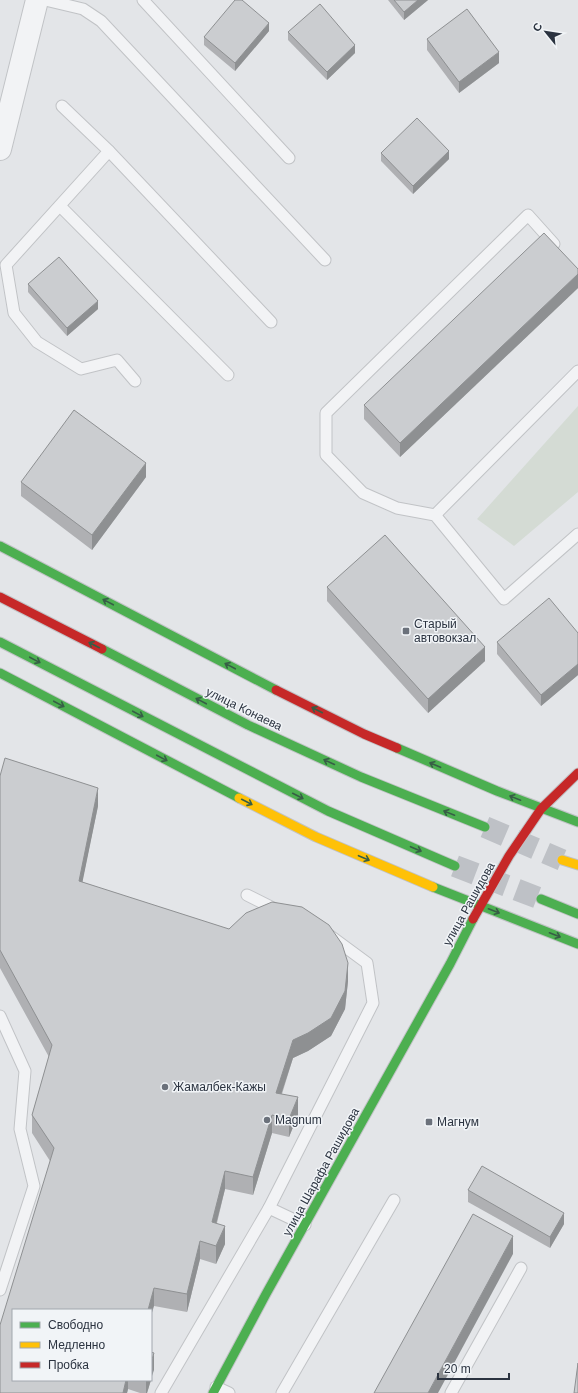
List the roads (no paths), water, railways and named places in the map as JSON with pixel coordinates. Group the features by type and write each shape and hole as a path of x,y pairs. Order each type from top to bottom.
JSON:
{"main road":[{"path":"0,546 264,684 364,734 541,809 578,822"},
{"name":"улица Конаева","path":"0,597 248,725 361,777 485,827"},
{"path":"0,642 328,811 456,866"},
{"path":"0,673 316,837 438,889 578,944"},
{"name":"улица Рашидова","path":"450,964 480,906 510,856 541,809 578,772"},
{"path":"562,860 578,866"},
{"path":"541,899 578,914"},
{"name":"улица Шарафа Рашидова","path":"214,1390 450,964"}],"street":[{"path":"0,149 37,0"}],"lane":[{"path":"45,0 83,9 101,22 325,260"},
{"path":"143,0 289,158"},
{"path":"62,106 109,151 271,322"},
{"path":"109,151 60,206 3,264 14,313 37,342 81,369 117,360 135,381"},
{"path":"60,206 228,375"},
{"path":"563,253 528,215 326,413 326,455 363,492 397,508 435,516 504,599 578,534"},
{"path":"435,516 578,371"},
{"path":"247,895 290,916"},
{"path":"161,1393 269,1208 373,1002 367,963 333,937 319,930"},
{"path":"0,1016 25,1072 20,1129 34,1186 0,1290"},
{"path":"282,1393 394,1200"},
{"path":"269,1208 305,1225"},
{"path":"451,1393 521,1268"},
{"path":"214,1390 229,1393"}],"tunnel":[{"path":"485,827 562,860"},
{"path":"455,866 541,899"}],"place":[{"name":"Старый автовокзал","path":"406,631"},
{"name":"Жамалбек-Кажы","path":"165,1087"},
{"name":"Magnum","path":"267,1120"},
{"name":"Магнум","path":"429,1122"}]}
